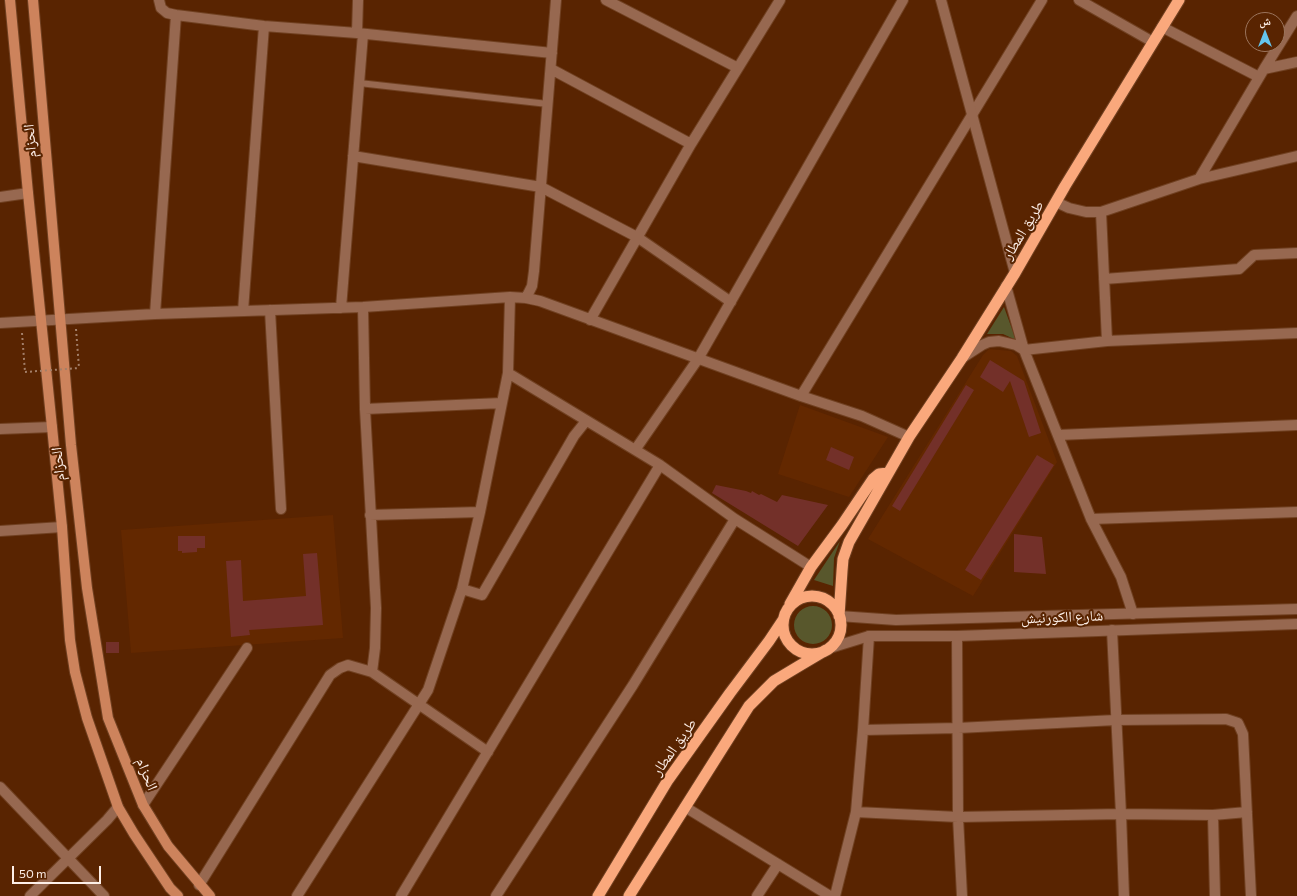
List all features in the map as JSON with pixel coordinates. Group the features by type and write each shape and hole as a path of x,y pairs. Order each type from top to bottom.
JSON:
{"highway":[{"name":"طريق المطار","path":"839,616 842,571 849,542 909,437 962,358 1015,273 1056,202 1162,27 1180,0"},
{"name":"طريق المطار","path":"598,896 668,780 769,641 811,567 873,479 879,474 888,473"},
{"path":"629,896 749,706 774,681 828,649 836,641 840,633 841,624 835,608 822,598 814,596 797,600 790,606 784,616 783,629 785,637 790,645 797,650 809,654 818,654 828,649"}],"main road":[{"name":"الحزام","path":"10,0 40,320 62,527 70,640 75,672 87,718 118,807 170,888 178,896"},
{"name":"الحزام","path":"33,0 70,445 86,581 108,718 143,805 168,846 199,885 210,896"}],"street":[{"path":"159,0 161,8 167,14 264,26 552,53"},
{"path":"341,308 359,84 360,34 358,0"},
{"path":"526,298 532,286 556,0"},
{"path":"606,0 738,68"},
{"path":"590,320 691,144 780,0"},
{"path":"635,450 698,359 903,0"},
{"path":"942,0 971,115 1015,273"},
{"path":"801,396 1042,0"},
{"path":"1079,0 1153,42"},
{"path":"155,314 176,15"},
{"path":"1199,179 1297,16"},
{"path":"243,311 264,26"},
{"path":"1162,27 1262,73 1297,62"},
{"path":"550,69 691,144"},
{"path":"353,156 541,187 637,237 731,302"},
{"path":"1056,202 1069,208 1086,212 1101,212 1199,179 1297,156"},
{"path":"0,197 28,193"},
{"path":"1101,212 1107,341"},
{"path":"1104,279 1239,269 1254,255 1297,253"},
{"path":"1006,286 1024,350 1091,519 1121,577 1133,614"},
{"path":"0,323 155,314 363,307 510,297 526,298 540,301 801,396 875,421 909,437"},
{"path":"297,896 428,690 462,589 480,512 508,373 510,297"},
{"path":"363,307 365,409 376,608 376,648 372,672"},
{"path":"270,310 281,509"},
{"path":"962,358 982,344 990,342 1004,342 1016,345 1024,350 1107,341 1297,333"},
{"path":"508,373 660,465 736,519 811,567"},
{"path":"365,409 502,403"},
{"path":"462,589 482,596 574,436 586,421"},
{"path":"1058,435 1297,425"},
{"path":"0,429 52,427"},
{"path":"401,896 660,465"},
{"path":"370,515 480,512"},
{"path":"1091,519 1297,512"},
{"path":"496,896 634,685 736,519"},
{"path":"0,531 62,527"},
{"name":"شارع الكورنيش","path":"839,616 896,620 1297,609"},
{"name":"شارع الكورنيش","path":"828,649 868,636 957,636 1297,624"},
{"path":"1112,630 1124,896"},
{"path":"835,896 856,812 863,730 868,636"},
{"path":"957,636 958,817 962,896"},
{"path":"143,805 247,648"},
{"path":"199,885 330,675 348,664 372,672 488,752"},
{"path":"863,730 958,728 1116,720 1226,719 1238,723 1243,734 1251,896"},
{"path":"0,787 104,896"},
{"path":"685,806 830,896"},
{"path":"30,896 107,820 118,807"},
{"path":"856,812 958,817 1121,814 1213,815 1247,812"},
{"path":"1213,815 1215,896"},
{"path":"757,896 778,864"}],"lane":[{"path":"359,84 548,104"}],"path":[{"path":"21,322 25,372 79,368 76,318"}],"shaded area":[{"path":"1004,307 1016,340 1003,334 987,334"},
{"path":"989,349 1011,351 1017,356 1057,462 973,596 868,539 983,355"},
{"path":"800,405 888,437 849,497 778,474"},
{"path":"333,515 343,638 131,653 121,530"},
{"path":"840,541 834,558 833,586 814,580"},
{"path":"813,606 823,609 829,615 832,625 829,635 823,641 813,644 803,641 797,635 794,625 797,615 803,609"}],"building":[{"path":"990,360 1024,381 1041,433 1029,437 1010,381 1003,392 980,377"},
{"path":"966,385 974,390 900,511 892,506"},
{"path":"831,447 854,457 849,470 826,460"},
{"path":"1037,455 1054,465 981,580 965,570"},
{"path":"716,485 751,493 752,491 777,502 782,495 828,505 798,546 712,493"},
{"path":"1014,534 1042,537 1046,574 1014,572"},
{"path":"178,536 205,536 205,548 197,548 197,552 182,553 182,551 178,551"},
{"path":"317,553 323,625 249,630 250,635 231,637 226,561 241,560 243,601 306,596 303,554"},
{"path":"106,642 119,642 119,653 106,653"}]}
